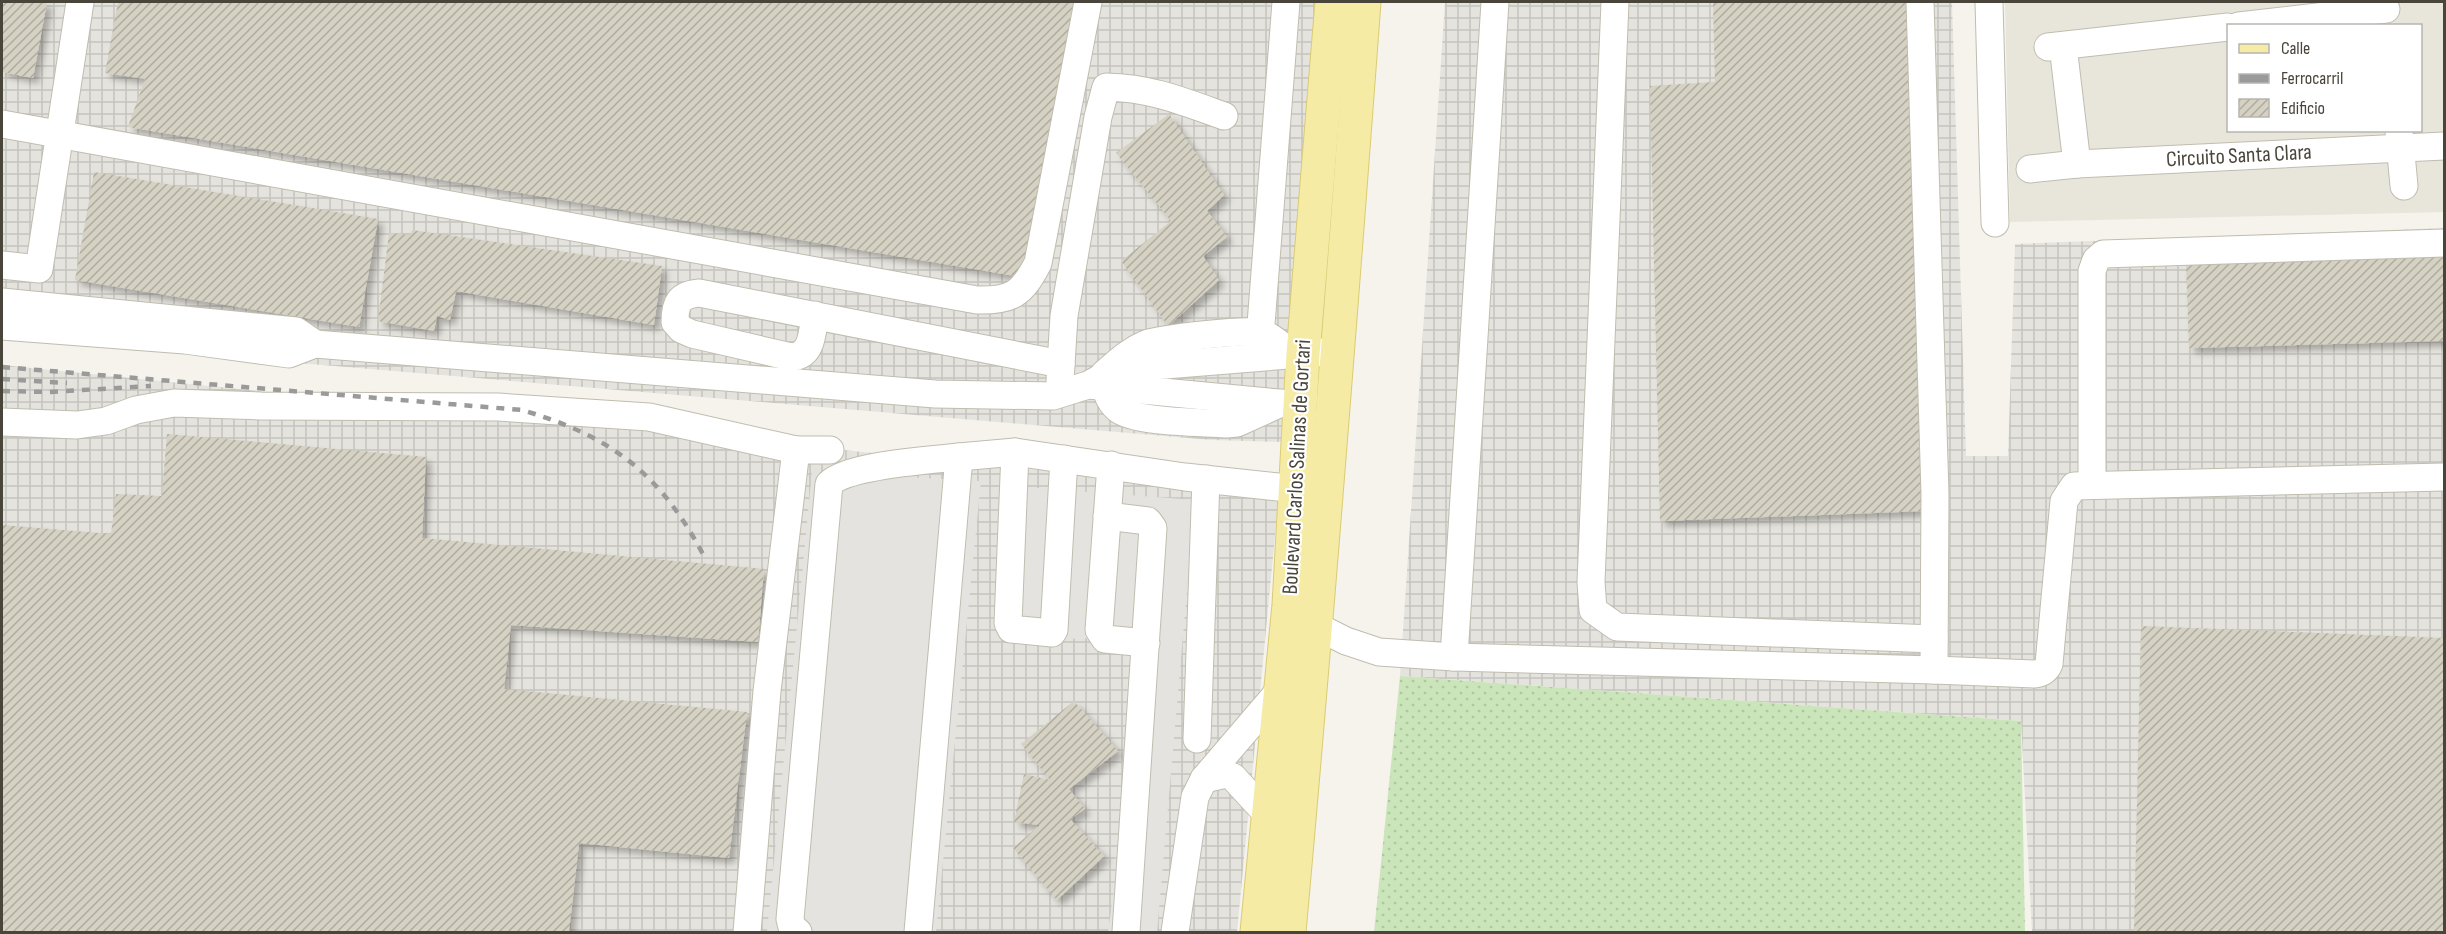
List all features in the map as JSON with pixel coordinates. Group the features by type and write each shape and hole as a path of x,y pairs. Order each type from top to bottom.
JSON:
{"main road":[{"name":"Boulevard Carlos Salinas de Gortari","path":"1289,933 1316,626 1310,491 1291,404 1298,354 1332,2"},
{"name":"Boulevard Carlos Salinas de Gortari","path":"1257,933 1289,605 1310,491 1334,407 1364,2"}],"street":[{"path":"31,316 80,2"},
{"path":"2,124 977,300 995,300 1014,295 1028,282 1038,263 1088,2"},
{"path":"1259,344 1286,2"},
{"path":"1454,657 1495,2"},
{"path":"1615,2 1591,582 1593,610 1617,627 1934,639"},
{"path":"1920,2 1935,494 1934,670"},
{"path":"1989,2 1995,223"},
{"path":"2260,24 2386,12"},
{"path":"2077,164 2055,47 2227,27"},
{"path":"1075,69 1095,76 1106,87 1132,87 1158,92 1224,116"},
{"path":"1059,394 1064,316 1098,117 1106,87"},
{"path":"2400,140 2404,186"},
{"name":"Circuito Santa Clara","path":"2030,169 2400,140 2445,146"},
{"path":"2092,484 2092,271 2096,260 2103,254 2445,243"},
{"path":"2,265 39,269"},
{"path":"815,315 806,352 799,357 692,334 681,329 675,322 675,310 679,301 688,294 699,293 815,315 1061,364"},
{"path":"2,302 31,316 289,354 315,344 935,394 1032,396 1059,394 1099,382 1134,365 1199,362 1259,344"},
{"path":"2,326 31,316"},
{"path":"1099,382 1128,354 1146,344 1173,338 1259,344 1298,354 1338,351"},
{"path":"1198,396 1199,362"},
{"path":"1099,382 1198,396 1238,411 1291,404 1334,407"},
{"path":"1099,382 1116,407 1133,416 1226,424 1238,411"},
{"path":"2,422 77,425 106,421 136,410 174,403 261,406 498,407 649,417 796,450 830,450"},
{"path":"747,933 767,691 796,450"},
{"path":"798,933 792,927 790,919 829,484 834,479 864,470 1016,452 1310,491"},
{"path":"1016,452 1008,623 1011,629 1017,630 1052,633 1054,630 1064,459"},
{"path":"918,933 959,457"},
{"path":"1111,465 1100,634 1109,640 1146,643"},
{"path":"1316,626 1346,641 1379,652 1454,657 2035,674 2046,670 2049,664 2064,501 2074,486 2445,477"},
{"path":"1197,740 1206,479"},
{"path":"1107,516 1148,521 1153,525 1126,933"},
{"path":"1175,933 1195,797 1204,779 1280,690"},
{"path":"1204,779 1216,774 1233,777 1268,815"}],"shaded area":[{"path":"2,2 1317,2 1285,442 1212,440 2,338"},
{"path":"1445,2 1952,2 1966,456 2008,456 2015,244 2444,228 2444,932 2032,932 2021,721 1400,676"},
{"path":"2005,2 2444,2 2444,212 2010,222"},
{"path":"2,365 1279,494 1237,932 2,932"},
{"path":"812,472 981,481 936,932 767,932"},
{"path":"1011,486 1195,500 1157,932 1108,932 1149,637 999,640"}],"green space":[{"path":"1400,676 2021,721 2025,932 1374,932"}],"building":[{"path":"2,2 47,2 33,78 2,72"},
{"path":"118,2 1082,2 1028,278 128,127 145,79 105,73"},
{"path":"1713,2 1907,2 1926,511 1660,521 1650,86 1715,82"},
{"path":"1169,114 1224,195 1207,211 1227,237 1203,256 1219,280 1168,326 1121,261 1171,221 1116,153"},
{"path":"94,172 378,219 359,327 75,280"},
{"path":"412,230 662,266 654,325 456,291 450,320 437,316 434,331 378,321 389,233 411,235"},
{"path":"2444,257 2444,341 2189,348 2186,264"},
{"path":"167,434 426,457 422,538 764,569 758,642 511,625 504,689 747,712 729,858 579,843 569,932 2,932 2,525 111,534 116,494 162,496"},
{"path":"2141,626 2444,638 2444,932 2134,932"},
{"path":"1074,701 1118,751 1069,789 1085,809 1070,819 1104,856 1057,900 1013,848 1040,825 1014,822 1024,774 1050,780 1021,744"}],"railway":[{"path":"2,367 522,410 583,433 631,463 652,481 671,503 705,558"},
{"path":"2,379 67,383"},
{"path":"2,391 50,392 151,386"}]}
